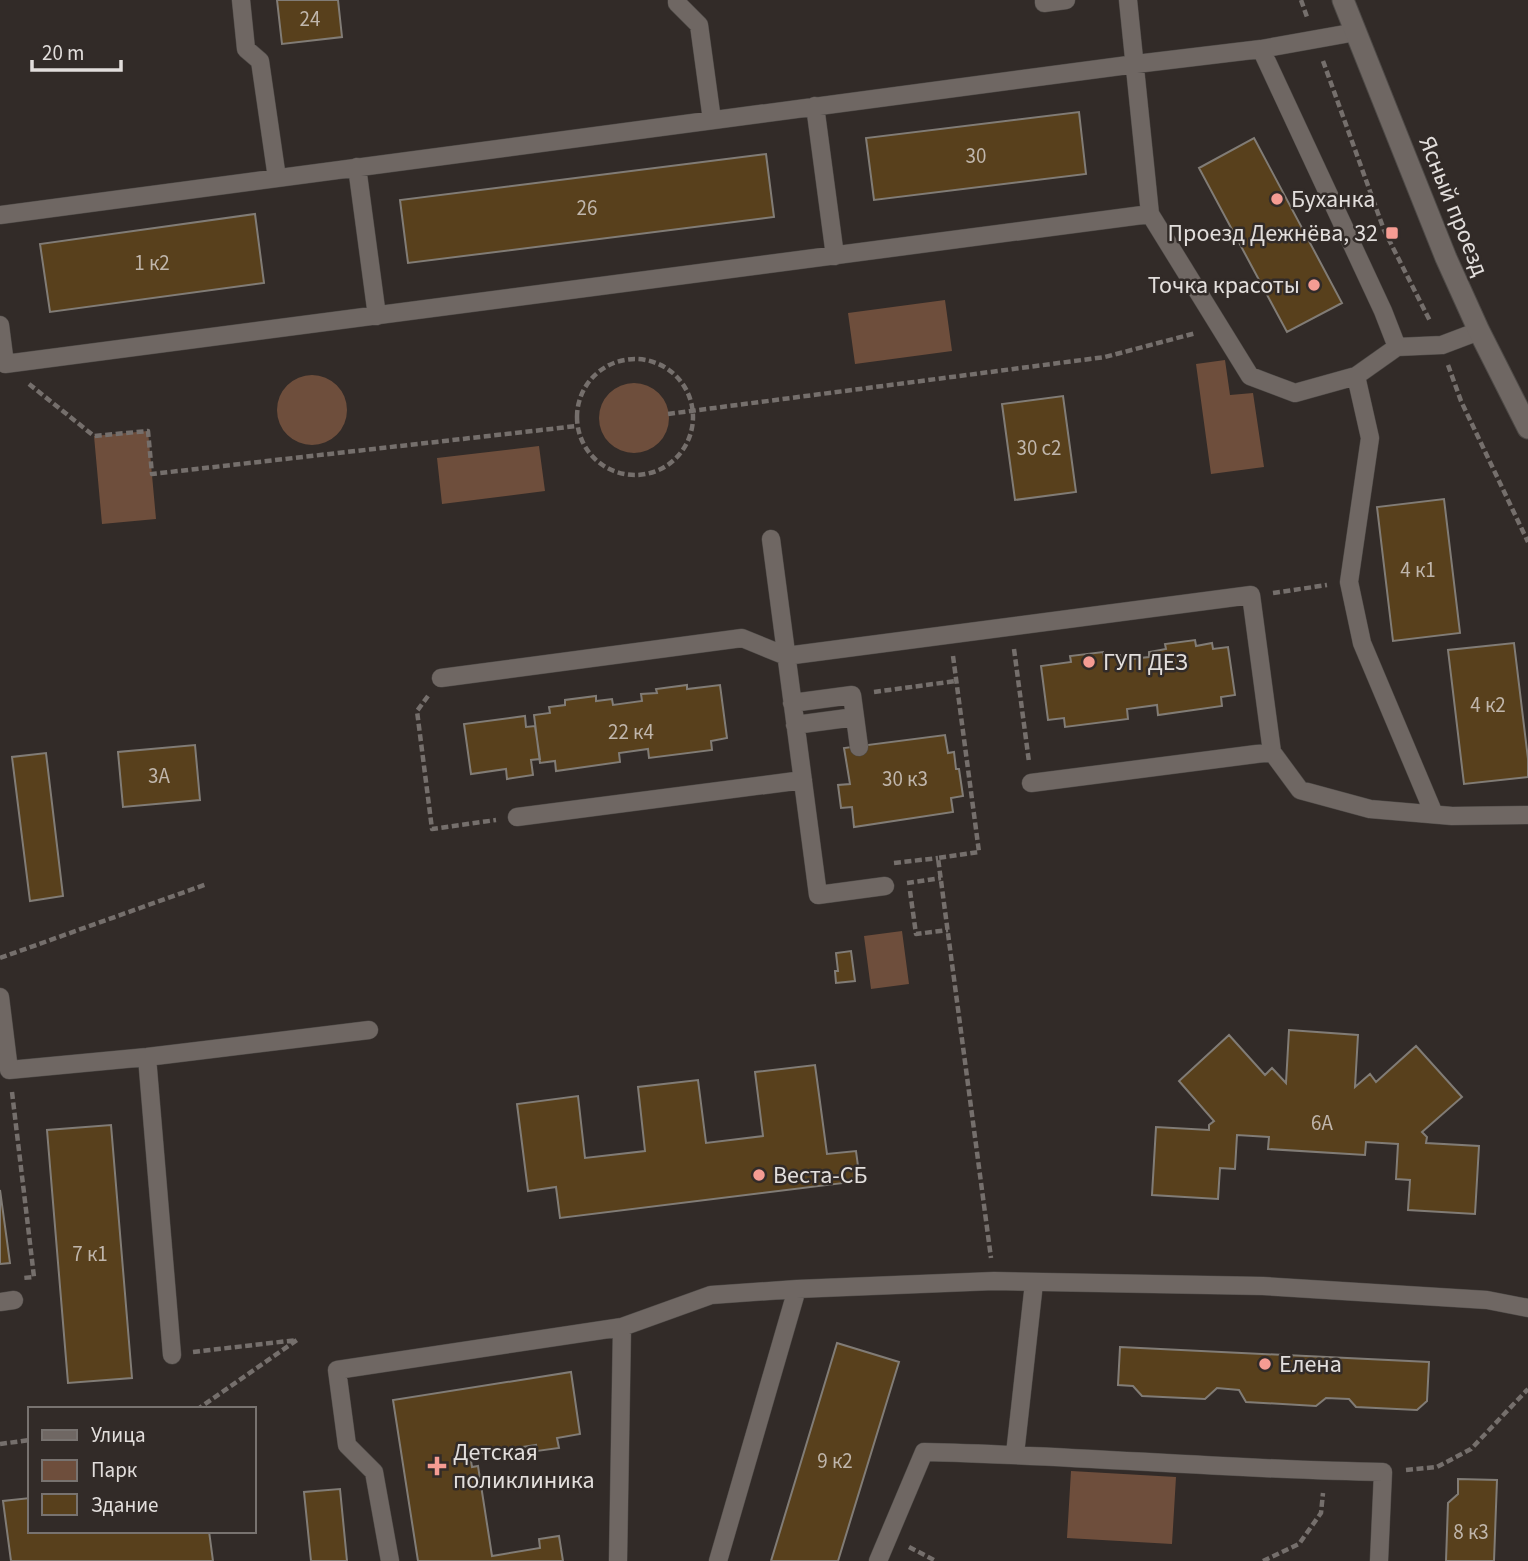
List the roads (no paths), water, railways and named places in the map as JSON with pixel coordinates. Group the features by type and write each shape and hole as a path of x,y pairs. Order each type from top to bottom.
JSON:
{"street":[{"name":"Ясный проезд","path":"1343,0 1446,258 1528,428"}],"lane":[{"path":"241,0 246,49 260,61 278,178"},
{"path":"677,0 699,25 712,120"},
{"path":"1044,0 1044,3 1066,0"},
{"path":"1128,0 1150,214 1250,376 1295,393 1356,376 1397,347 1442,345 1479,331"},
{"path":"0,215 1261,49 1356,32"},
{"path":"1261,49 1383,311 1397,347"},
{"path":"815,106 835,256"},
{"path":"357,167 377,316"},
{"path":"0,325 5,365 1150,214"},
{"path":"1356,376 1370,438 1349,582 1362,643 1434,814"},
{"path":"771,539 818,895 885,886"},
{"path":"441,678 742,638 786,656 1251,596 1272,752 1300,790 1370,809 1434,814 1528,816"},
{"path":"792,703 852,695 859,747"},
{"path":"795,725 855,717"},
{"path":"1031,783 1272,752"},
{"path":"517,817 803,780"},
{"path":"0,997 9,1070 147,1057 369,1030"},
{"path":"147,1057 172,1355"},
{"path":"390,1561 374,1472 347,1445 337,1370 622,1327 711,1295 797,1289 994,1281 1263,1286 1487,1300 1528,1308"},
{"path":"1015,1454 1034,1283"},
{"path":"718,1561 797,1289"},
{"path":"618,1561 622,1327"},
{"path":"877,1561 924,1452 1383,1472 1379,1561"}],"place":[{"name":"Буханка","path":"1277,199"},
{"name":"Проезд Дежнёва, 32","path":"1392,233"},
{"name":"Точка красоты","path":"1314,285"},
{"name":"ГУП ДЕЗ","path":"1089,662"},
{"name":"Веста-СБ","path":"759,1175"},
{"name":"Елена","path":"1265,1364"},
{"name":"Детская поликлиника","path":"437,1466"}]}
